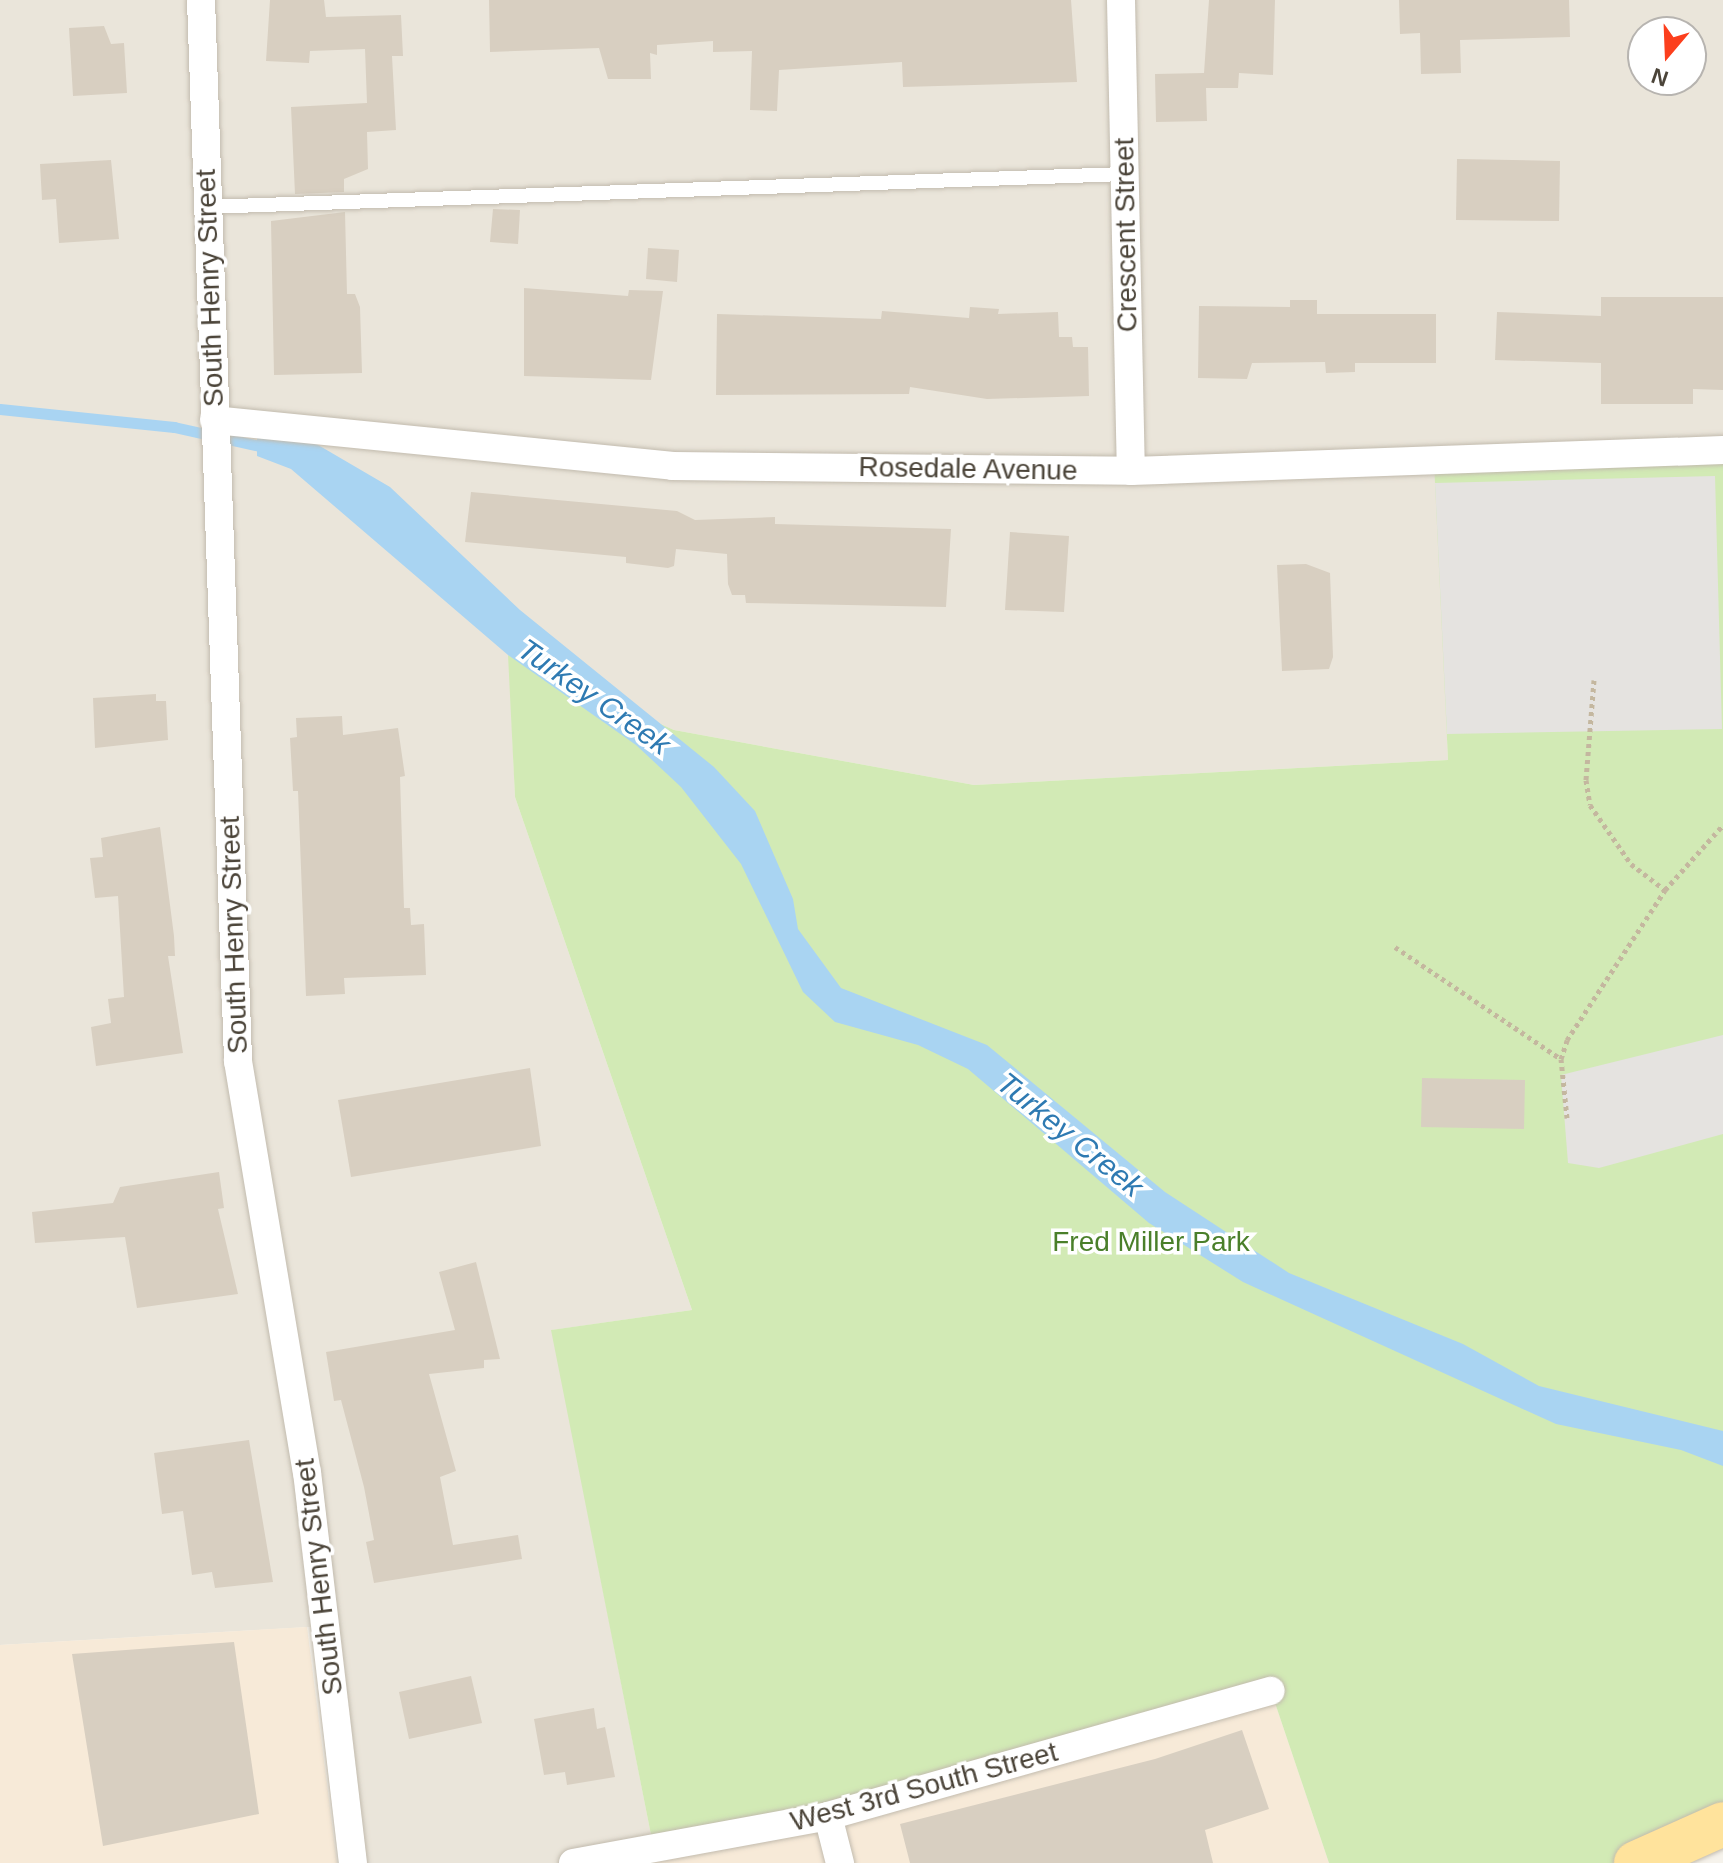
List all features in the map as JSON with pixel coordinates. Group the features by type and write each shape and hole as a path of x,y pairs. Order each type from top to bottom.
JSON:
{"main road":[{"path":"1636,1863 1723,1824"}],"street":[{"name":"South Henry Street","path":"201,0 238,1061 307,1472 353,1863"},
{"name":"Crescent Street","path":"1121,0 1131,471"},
{"name":"Rosedale Avenue","path":"214,420 672,466 1131,471 1723,450"},
{"name":"West 3rd South Street","path":"573,1863 828,1816 1271,1691"},
{"path":"828,1816 840,1863"}],"lane":[{"path":"207,207 1125,174"}],"path":[{"path":"1594,680 1586,780 1590,805 1631,864 1665,890"},
{"path":"1567,1118 1561,1059 1596,993 1665,890 1723,825"},
{"path":"1395,947 1561,1059"}],"shaded area":[{"path":"0,0 1723,0 1723,450 1435,463 1448,760 974,785 674,730 509,655 515,797 692,1310 552,1330 654,1850 573,1863 353,1863 325,1626 0,1645"},
{"path":"1715,476 1722,729 1447,734 1435,483"},
{"path":"1723,1035 1723,1134 1599,1168 1568,1163 1561,1075"},
{"path":"307,1627 337,1863 0,1863 0,1645"},
{"path":"1271,1691 1329,1863 639,1863"}],"green space":[{"name":"Fred Miller Park","path":"1723,450 1723,1831 1641,1863 1329,1863 1271,1691 654,1850 551,1330 692,1310 515,797 508,655 674,730 974,785 1448,760 1434,462"}],"water":[{"name":"Turkey Creek","path":"257,435 313,442 390,487 520,610 714,767 755,811 793,899 798,929 841,988 987,1045 1165,1192 1289,1273 1463,1344 1539,1386 1723,1431 1723,1466 1681,1450 1556,1424 1243,1282 1149,1223 968,1069 918,1045 835,1022 803,992 741,864 681,787 636,745 508,655 291,469 257,456"}],"building":[{"path":"270,0 324,0 326,17 401,15 403,56 392,56 396,130 367,132 368,169 344,179 344,192 295,194 291,107 367,103 365,49 310,51 309,63 266,61"},
{"path":"489,0 1071,0 1077,82 903,87 902,62 779,70 777,111 750,110 752,51 713,52 713,41 657,45 657,55 650,53 651,79 608,79 599,48 490,52"},
{"path":"1209,0 1275,0 1273,75 1239,73 1238,88 1206,88 1207,121 1156,122 1155,74 1204,73"},
{"path":"1399,0 1569,0 1570,37 1460,40 1461,73 1421,74 1420,33 1400,34"},
{"path":"104,26 111,44 124,43 127,93 73,96 69,28"},
{"path":"1457,159 1560,161 1559,221 1456,220"},
{"path":"111,160 119,239 59,243 56,199 42,200 40,164"},
{"path":"493,209 520,210 518,244 490,242"},
{"path":"345,212 347,294 355,294 360,307 362,373 274,375 271,221"},
{"path":"648,248 679,250 677,282 646,279"},
{"path":"524,288 628,296 629,290 663,291 651,380 524,376"},
{"path":"1601,297 1723,297 1723,390 1693,389 1693,404 1601,404 1601,363 1495,360 1497,312 1601,316"},
{"path":"1290,300 1317,300 1317,314 1436,314 1436,363 1355,363 1355,372 1326,373 1325,362 1252,363 1247,379 1198,378 1199,306 1290,307"},
{"path":"970,307 999,309 998,314 1058,312 1059,337 1072,337 1073,347 1088,347 1089,396 987,399 910,387 909,394 716,395 717,314 881,319 882,311 969,318"},
{"path":"471,492 677,511 695,520 775,517 775,524 951,529 946,607 746,603 745,595 732,595 728,584 727,554 676,549 674,566 668,568 626,563 626,557 465,542"},
{"path":"1010,532 1069,536 1064,612 1005,610"},
{"path":"1306,564 1330,573 1333,657 1329,669 1282,671 1277,565"},
{"path":"156,694 156,701 166,701 168,740 95,748 93,698"},
{"path":"342,716 343,735 398,728 405,776 400,777 404,908 410,908 411,925 424,924 426,975 344,978 345,994 306,996 298,791 293,791 290,738 297,737 296,718"},
{"path":"160,827 174,936 175,956 168,956 183,1053 96,1066 91,1027 111,1023 108,999 124,997 118,896 95,898 90,858 103,857 101,838"},
{"path":"530,1068 541,1146 351,1177 338,1100"},
{"path":"1422,1078 1525,1080 1524,1129 1421,1127"},
{"path":"219,1172 224,1208 218,1209 238,1294 137,1308 125,1237 35,1243 32,1212 113,1203 120,1187"},
{"path":"476,1262 500,1359 484,1360 484,1368 429,1374 456,1471 440,1477 453,1545 518,1535 522,1559 374,1583 366,1542 374,1540 364,1487 341,1400 334,1401 326,1352 455,1330 439,1272"},
{"path":"249,1440 273,1582 215,1588 212,1572 192,1575 183,1511 162,1514 154,1453"},
{"path":"234,1642 259,1814 103,1846 72,1654"},
{"path":"471,1676 482,1723 409,1739 399,1692"},
{"path":"594,1708 597,1729 605,1727 615,1777 567,1785 565,1772 544,1775 534,1719"},
{"path":"1242,1730 1269,1809 1205,1830 1213,1863 910,1863 900,1824 1155,1759"}],"waterway":[{"name":"Turkey Creek","path":"0,409 174,427 269,448"}]}
